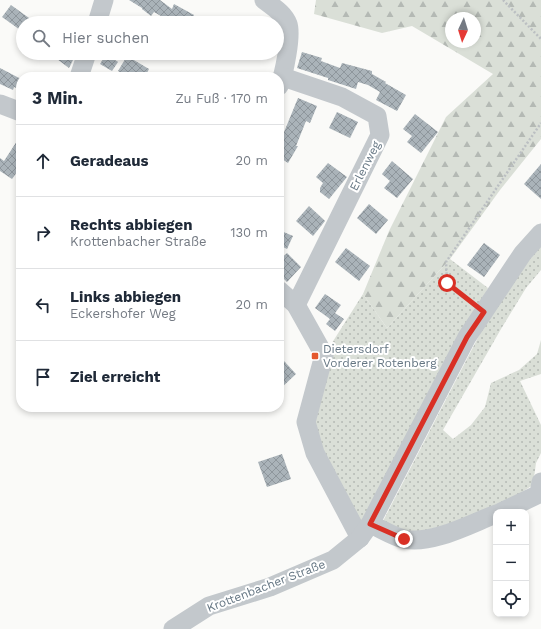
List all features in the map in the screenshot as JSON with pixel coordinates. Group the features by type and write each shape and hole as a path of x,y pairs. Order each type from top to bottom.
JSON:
{"street":[{"path":"99,16 104,0"},
{"path":"264,0 281,12 283,16"},
{"path":"282,72 288,39 288,24 284,17"},
{"path":"81,72 85,60"},
{"name":"Erlenweg","path":"284,82 342,97 377,116 380,136 296,305"},
{"path":"0,104 16,110"},
{"name":"Krottenbacher Straße","path":"173,629 209,606 270,587 333,560 365,531 467,337 523,253 541,234"},
{"path":"284,294 296,305 324,355 306,422 315,453 365,531 404,539 424,540 450,532 493,515"},
{"path":"507,509 539,494 541,482"}],"path":[{"path":"503,0 541,39"},
{"path":"484,312 447,283 446,262 541,123"}],"green space":[{"path":"316,0 541,0 541,139 500,190 450,259 387,328 363,294 389,231 446,117 493,74 449,48 481,48 481,12 445,12 445,46 412,26 382,33 314,14"},
{"path":"541,245 541,270 526,288 443,430 453,439 471,425 485,407 491,383 519,370 537,354 541,340 541,374 520,381 541,425 541,453 536,463 533,485 484,514 413,534 382,523 499,297"},
{"path":"450,259 488,288 370,536 360,522 310,423 330,346 363,294 387,328"}],"building":[{"path":"129,0 160,0 172,9 174,4 194,15 161,16 154,12 151,16"},
{"path":"11,5 26,16 16,16 16,27 2,17"},
{"path":"302,52 322,58 321,61 340,68 342,63 372,71 372,74 406,95 397,111 376,100 380,92 368,85 358,82 356,89 297,68"},
{"path":"58,60 73,60 69,68"},
{"path":"102,60 115,60 118,62 112,71 100,64"},
{"path":"125,60 134,60 149,69 148,72 118,71"},
{"path":"0,68 16,76 16,88 14,87 13,90 0,84"},
{"path":"298,98 317,106 310,123 306,121 296,146 298,146 288,163 284,160 284,132"},
{"path":"337,112 358,122 350,138 329,128"},
{"path":"415,114 438,132 421,153 407,142 412,136 403,129"},
{"path":"16,143 16,174 12,179 0,171 0,158 4,161"},
{"path":"392,161 413,179 397,198 384,188 390,181 382,174"},
{"path":"328,163 347,177 329,199 320,192 320,188 323,183 316,177"},
{"path":"541,164 541,199 524,184"},
{"path":"369,204 388,220 376,234 357,218"},
{"path":"309,206 325,221 313,236 296,221"},
{"path":"284,232 293,236 287,249 284,248"},
{"path":"484,243 500,255 484,277 467,265"},
{"path":"346,248 370,266 359,281 335,262"},
{"path":"287,253 301,267 287,282 284,279 284,256"},
{"path":"325,294 341,305 335,313 344,319 335,331 326,324 330,319 315,308"},
{"path":"284,361 296,374 284,385"},
{"path":"282,454 291,479 267,487 258,462"}],"place":[{"name":"Dietersdorf Vorderer Rotenberg","path":"315,356"}],"route":[{"path":"404,539 370,524 467,337 484,312 447,283"}]}
